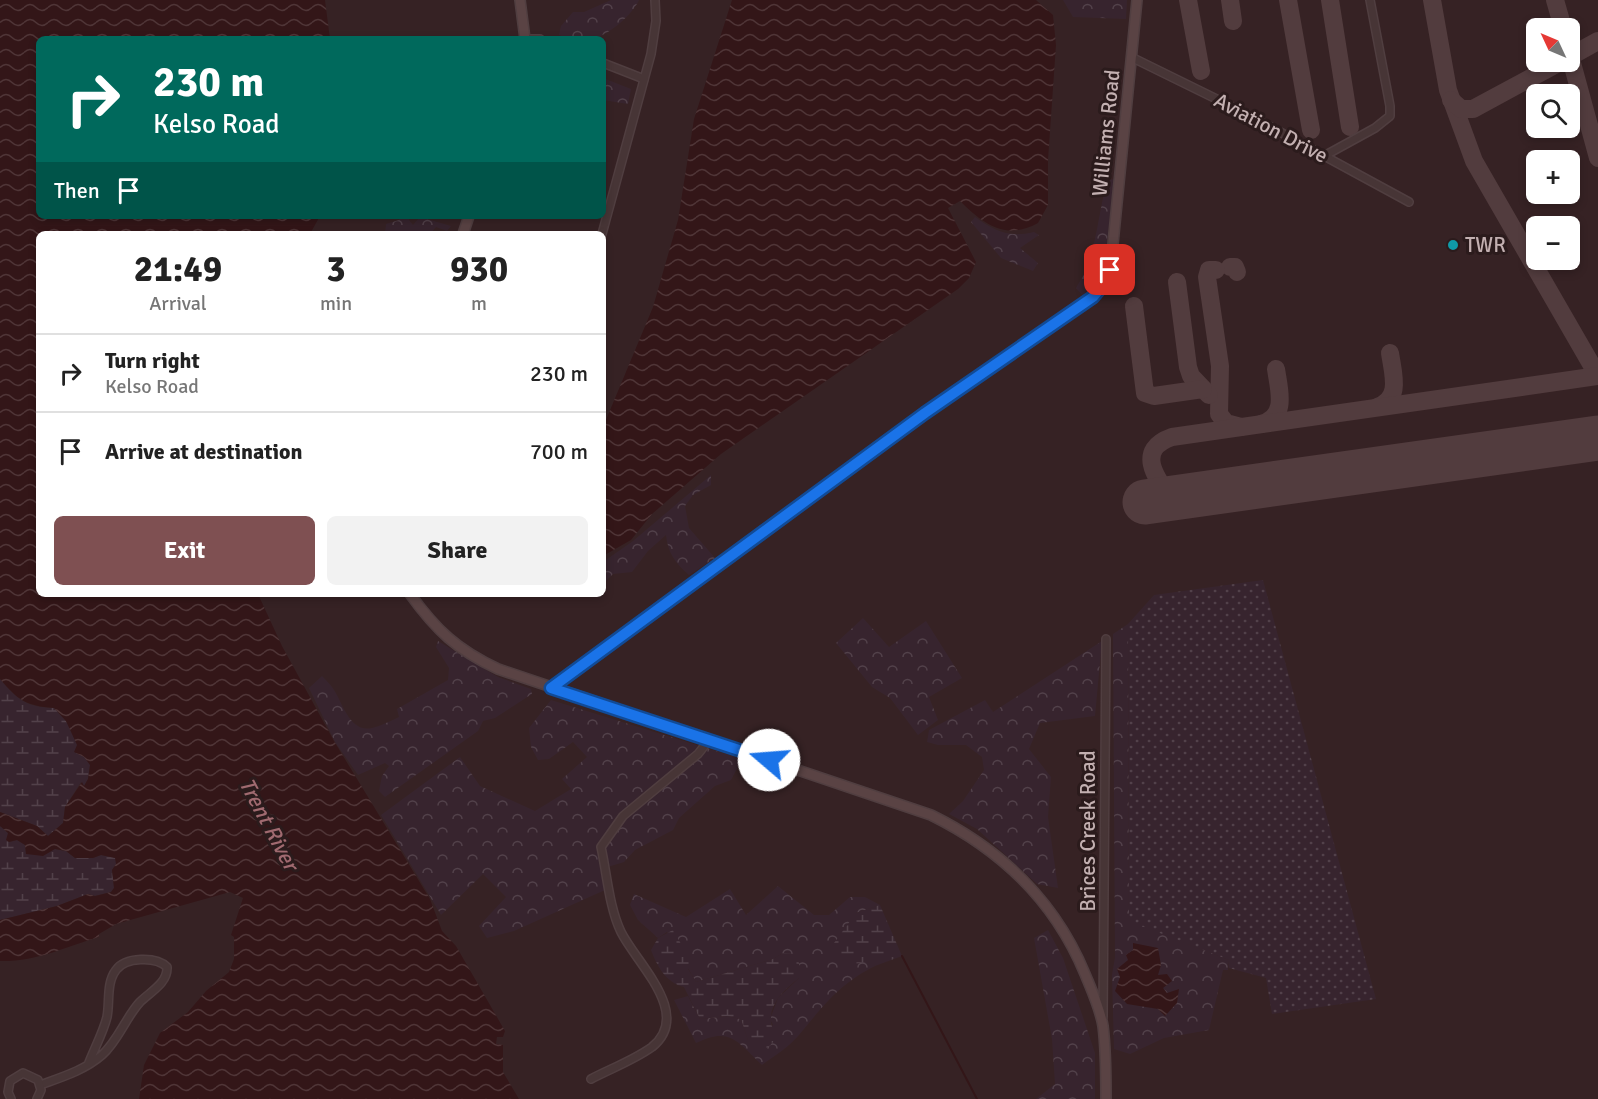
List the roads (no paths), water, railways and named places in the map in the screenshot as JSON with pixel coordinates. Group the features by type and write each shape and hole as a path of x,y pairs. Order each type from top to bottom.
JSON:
{"street":[{"path":"519,0 525,36"},
{"path":"603,231 655,32 655,0"},
{"name":"Williams Road","path":"551,688 925,413 1101,289 1110,270 1137,0"},
{"path":"1324,156 1375,128 1390,116 1370,0"},
{"name":"Aviation Drive","path":"1131,57 1227,104 1408,202"},
{"path":"606,64 644,80"},
{"path":"412,597 432,625 462,650 498,669 930,815 978,840 1018,873 1060,923 1075,950 1102,1023 1106,1099"},
{"name":"Brices Creek Road","path":"1102,1023 1106,930 1106,639"},
{"path":"591,1079 652,1047 662,1035 667,1024 668,1008 620,931 601,847 623,816 698,754 709,740"},
{"path":"40,1085 88,1065 104,1053 141,1002 164,979 167,967 163,962 143,960 124,964 116,969 110,983 106,1017 88,1065"},
{"path":"100,1035 112,1041"},
{"path":"9,1098 10,1081 18,1074 34,1076 40,1085 37,1099"}],"water":[{"name":"Trent River","path":"0,0 325,0 330,36 36,36 36,219 318,219 312,231 36,231 36,597 259,597 282,646 334,741 430,899 442,931 456,946 505,1031 503,1037 497,1037 496,1044 503,1045 503,1072 519,1099 139,1099 144,1065 160,1033 188,1012 206,991 229,972 234,959 234,937 231,935 243,898 230,892 116,924 99,934 99,937 50,953 26,959 0,961 0,920 57,906 88,894 95,896 111,892 114,888 112,870 116,864 115,858 101,855 93,858 75,858 66,851 55,849 43,856 26,854 25,845 17,840 9,842 6,840 8,833 0,826 0,812 37,826 48,836 63,823 65,807 82,782 84,786 88,779 90,765 84,757 74,752 77,745 66,721 54,708 36,706 23,701 0,679"},
{"path":"732,0 1036,0 1053,15 1056,45 1048,160 1048,205 1038,223 1026,228 1005,230 986,223 960,201 948,208 976,262 969,278 958,289 721,454 652,514 631,540 606,554 606,420 653,307 678,220 694,119"},
{"path":"1133,943 1158,948 1161,965 1158,975 1167,974 1172,981 1163,988 1167,993 1179,989 1177,1003 1165,1016 1158,1009 1127,1004 1115,991 1120,977 1117,969 1128,960 1126,955 1133,950"}],"waterway":[{"path":"902,956 977,1099"}],"place":[{"name":"TWR","path":"1453,245"}]}
